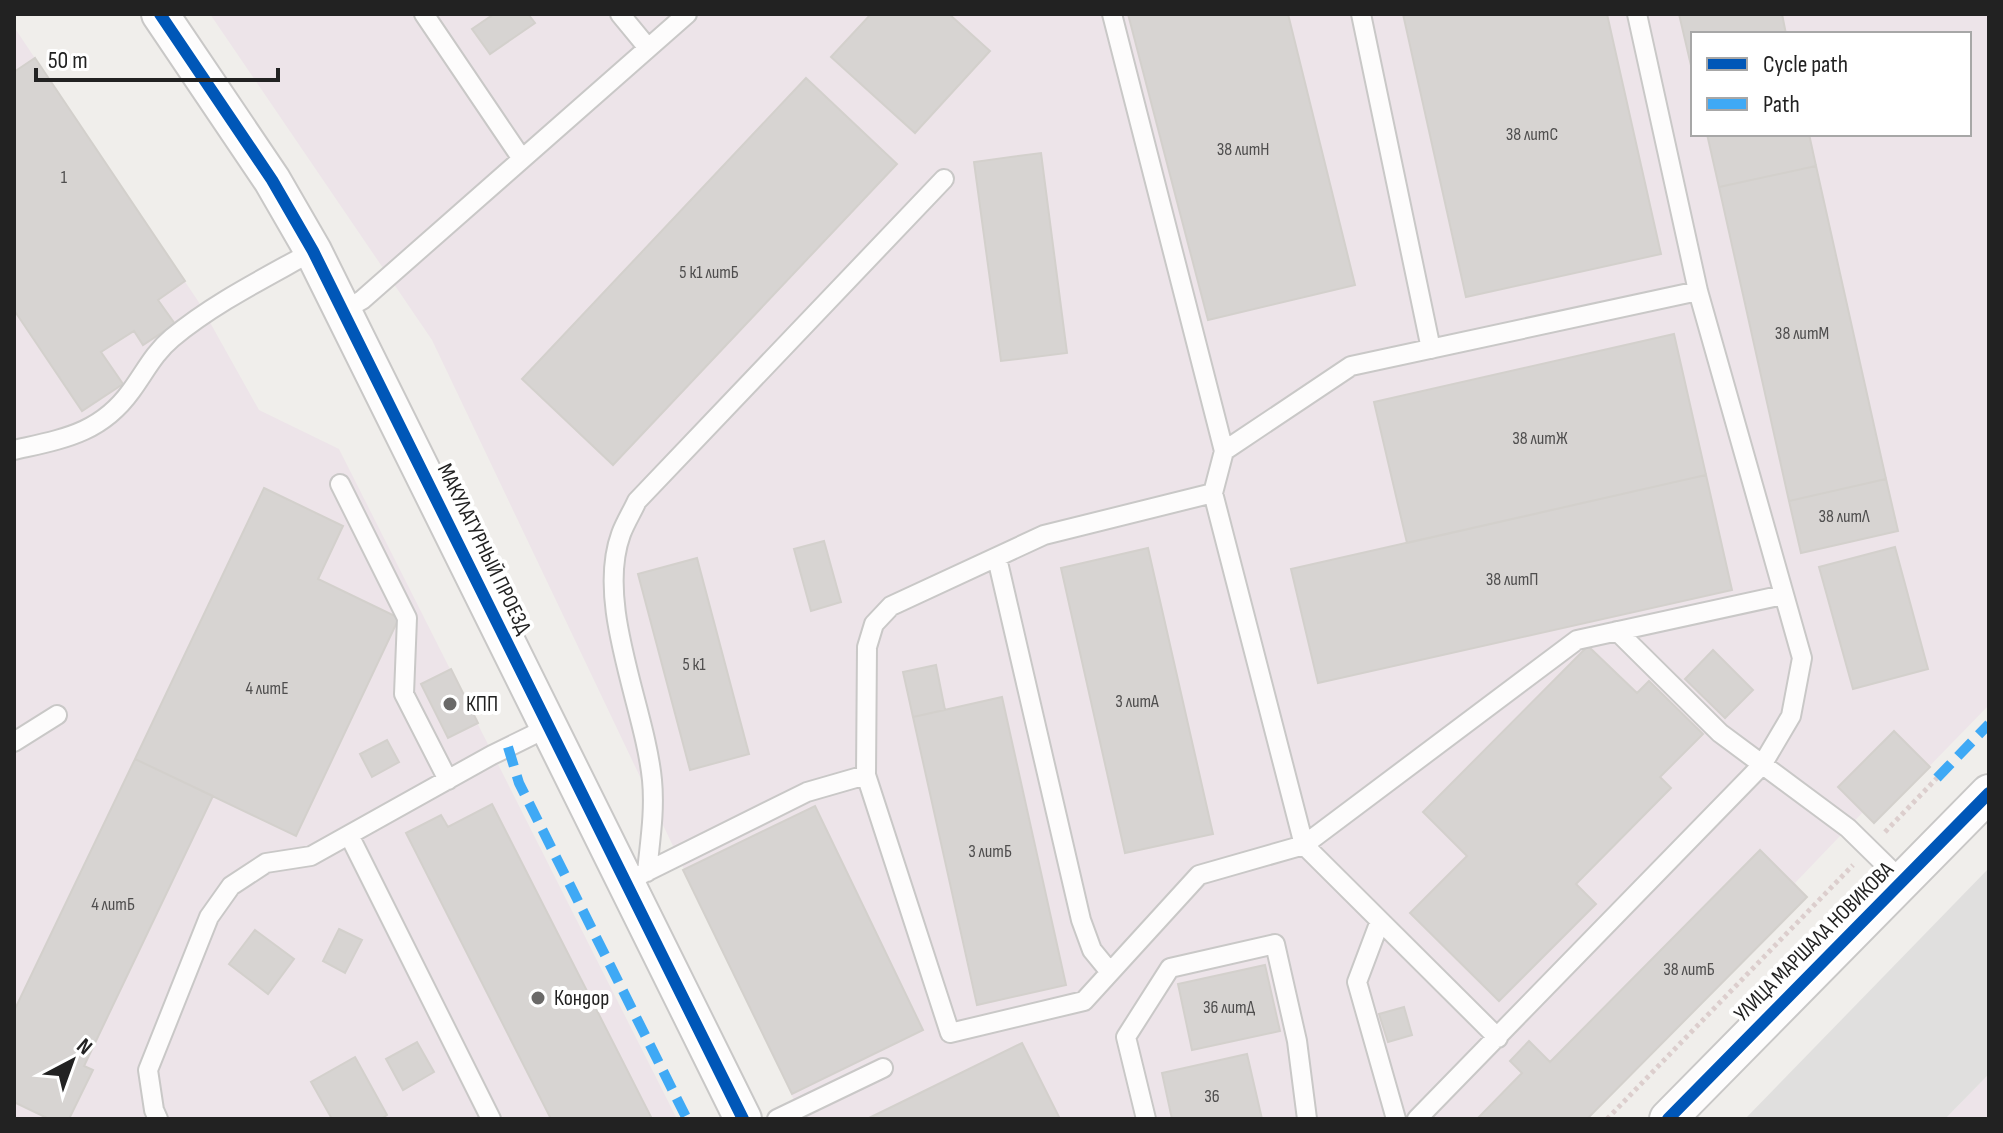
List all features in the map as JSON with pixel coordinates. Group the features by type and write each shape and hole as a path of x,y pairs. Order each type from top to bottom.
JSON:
{"street":[{"name":"МАКУЛАТУРНЫЙ ПРОЕЗД","path":"160,14 272,180 313,251 549,727 636,877 743,1119"},
{"name":"УЛИЦА МАРШАЛА НОВИКОВА","path":"1668,1119 1989,793"}],"lane":[{"path":"424,14 522,159"},
{"path":"620,14 648,48"},
{"path":"344,310 362,300 687,14"},
{"path":"1112,14 1224,451 1213,493 1304,845 1498,1038"},
{"path":"1361,14 1431,349"},
{"path":"1417,1119 1762,765 1791,716 1802,658 1698,291 1637,14"},
{"path":"636,877 653,822 652,779 616,617 614,578 620,536 637,501 944,179"},
{"path":"14,450 71,437 99,424 118,410 151,359 170,340 205,312 313,251"},
{"path":"1224,451 1351,366 1698,291"},
{"path":"340,484 407,618 404,694 448,780"},
{"path":"1213,493 1044,535 891,606 874,624 867,647 866,775 950,1033 1084,1001 1199,875 1304,845 1577,640 1783,595"},
{"path":"997,558 1081,920 1092,950 1110,972"},
{"path":"1617,631 1720,733 1848,828 1902,881"},
{"path":"14,742 57,715"},
{"path":"150,1116 148,1070 209,917 231,886 266,863 311,856 549,727"},
{"path":"636,877 807,792 866,775"},
{"path":"349,835 491,1119"},
{"path":"1380,921 1357,982 1396,1119"},
{"path":"1146,1119 1126,1037 1170,968 1275,944 1297,1041 1307,1119"},
{"path":"777,1119 883,1068"}],"path":[{"path":"1607,1119 1937,778"}],"shaded area":[{"path":"210,14 1989,14 1989,705 1874,823 1863,812 1795,883 1807,897 1587,1119 803,1119 432,340"},
{"path":"14,27 198,301 259,410 339,449 677,1119 14,1119"},
{"path":"1989,868 1989,1074 1945,1119 1745,1119"},
{"path":"1989,1074 1989,1119 1945,1119"}],"building":[{"path":"494,14 528,14 535,23 490,54 472,29"},
{"path":"871,14 949,14 990,51 915,133 831,57"},
{"path":"1128,14 1288,14 1355,285 1208,320"},
{"path":"1403,14 1607,14 1661,254 1466,297"},
{"path":"1679,14 1782,14 1786,32 1691,32 1691,65"},
{"path":"35,58 185,281 158,300 175,324 143,345 134,331 101,352 123,384 82,411 14,310 14,72"},
{"path":"806,78 897,164 613,465 522,379"},
{"path":"1707,136 1809,136 1816,166 1719,187"},
{"path":"1041,153 1067,353 1001,361 974,162"},
{"path":"1816,166 1886,479 1789,501 1719,187"},
{"path":"1674,334 1706,475 1407,543 1374,402"},
{"path":"1706,475 1732,590 1318,683 1291,569"},
{"path":"1886,479 1898,531 1801,553 1789,501"},
{"path":"264,488 343,526 318,579 399,618 296,836 135,759"},
{"path":"824,541 841,602 811,611 794,549"},
{"path":"1895,547 1928,669 1853,689 1819,567"},
{"path":"1148,548 1213,834 1125,853 1061,568"},
{"path":"697,558 749,754 690,770 638,574"},
{"path":"1588,646 1637,693 1649,681 1703,734 1660,777 1671,788 1576,884 1596,904 1499,1001 1410,913 1467,856 1423,812"},
{"path":"1713,650 1753,690 1725,718 1685,679"},
{"path":"936,665 945,710 913,717 903,672"},
{"name":"КПП","path":"451,669 478,723 448,738 421,684"},
{"path":"1002,697 1066,985 977,1005 913,717"},
{"path":"1894,731 1930,767 1874,823 1838,787"},
{"path":"387,740 399,762 372,777 360,754"},
{"path":"135,759 213,796 84,1066 93,1070 69,1119 49,1119 14,1102 14,1011"},
{"path":"492,804 652,1119 551,1119 406,833 441,815 448,827"},
{"path":"815,806 923,1030 792,1094 683,870"},
{"path":"1760,850 1807,897 1587,1119 1477,1119 1522,1073 1510,1061 1529,1041 1550,1062"},
{"path":"339,929 362,940 345,973 323,961"},
{"path":"255,930 294,959 268,994 229,964"},
{"path":"1265,965 1280,1031 1192,1050 1178,984"},
{"path":"1404,1007 1412,1035 1388,1042 1379,1014"},
{"path":"417,1042 434,1072 403,1090 386,1059"},
{"path":"1022,1043 1060,1119 867,1119 918,1094"},
{"path":"1247,1054 1262,1119 1172,1119 1162,1073"},
{"path":"355,1057 387,1115 381,1119 332,1119 311,1082"}],"marked path":[{"path":"1937,778 1989,724"},
{"path":"508,747 519,783 687,1119"}],"cycle path":[{"path":"160,14 272,180 313,251 743,1119"},
{"path":"1668,1119 1989,793"}],"place":[{"name":"КПП","path":"450,704"},
{"name":"Кондор","path":"538,998"}]}
